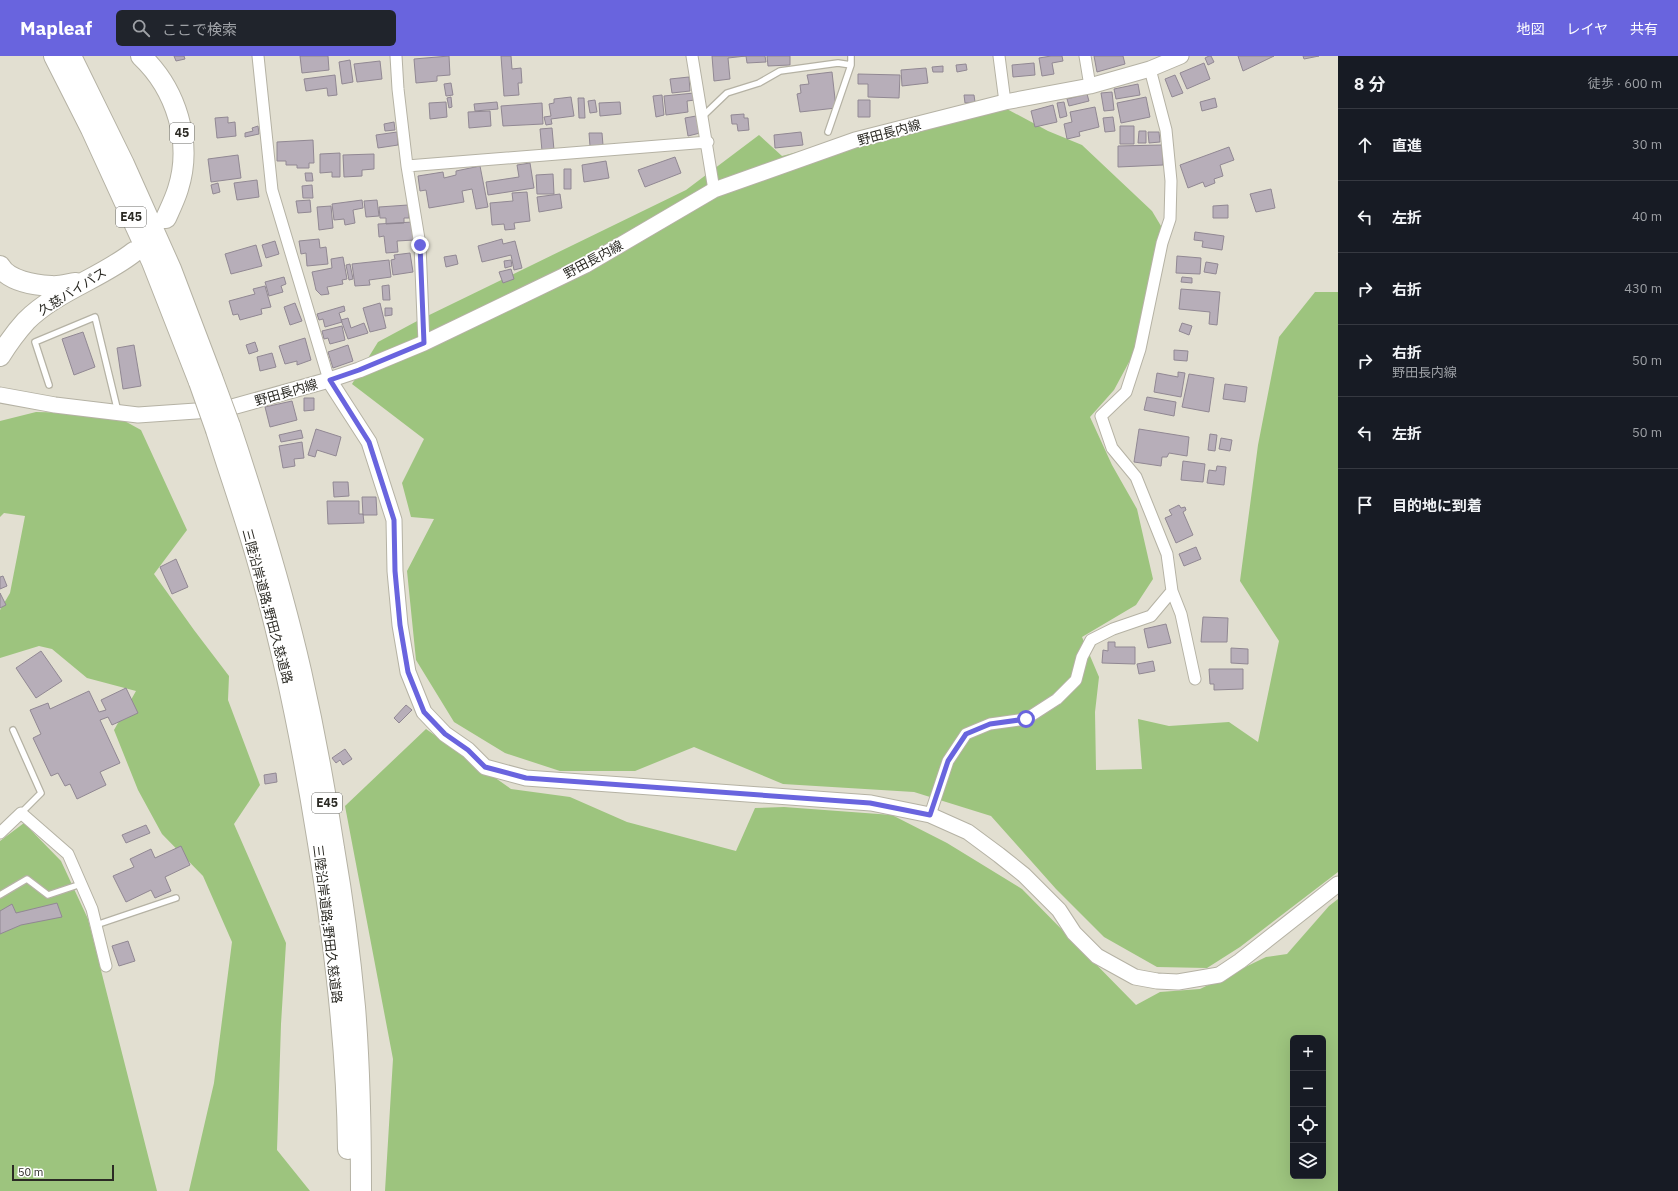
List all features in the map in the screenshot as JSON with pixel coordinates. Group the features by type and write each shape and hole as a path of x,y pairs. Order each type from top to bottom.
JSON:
{"highway":[{"name":"三陸沿岸道路;野田久慈道路","path":"54,56 91,129 206,379"},
{"name":"三陸沿岸道路;野田久慈道路","path":"71,56 124,164 171,269 223,428 255,502 282,594 301,670 323,779 341,893 355,1007 361,1120 361,1191"},
{"name":"45","path":"141,56 169,93 177,111 183,142 182,171 178,189 166,218"},
{"name":"久慈バイパス","path":"0,356 10,340 27,320 48,304 122,261 134,252"},
{"path":"0,266 2,270 25,282 52,286 84,282"},
{"name":"三陸沿岸道路;野田久慈道路","path":"223,428 287,677 309,785 328,906 341,1023 348,1132 348,1191"}],"street":[{"path":"258,56 272,190 330,380 369,442 394,520 395,571 400,625 408,672 424,712 445,734 468,750 485,767 526,778 870,803 930,815 968,832 1024,875 1059,910 1074,933 1097,956 1136,978 1157,981 1178,982 1219,975 1240,961 1338,884"},
{"path":"396,56 398,89 407,166 420,245 424,343"},
{"path":"692,56 708,142 714,190"},
{"path":"999,56 1005,102"},
{"path":"1085,56 1090,86"},
{"name":"野田長内線","path":"0,395 55,405 138,415 225,409 330,380 359,370 424,343 586,265 714,190 856,140 1005,102 1090,86 1154,63 1181,56"},
{"path":"1154,63 1166,130 1171,181 1170,219 1162,244 1140,349 1126,392 1101,416 1112,448 1136,477 1167,554 1172,591 1181,614 1195,679"},
{"path":"407,166 708,142"},
{"path":"930,815 948,761 966,734 990,724 1026,719 1057,699 1076,680 1082,657 1091,640 1113,629 1151,616 1172,591"},
{"path":"0,831 21,813 68,854 92,909 106,966"}],"lane":[{"path":"828,132 851,65 851,56"},
{"path":"703,116 727,93 759,83 780,71 838,63 851,65"},
{"path":"49,385 35,342 95,317 118,412"},
{"path":"13,730 41,793 21,813"},
{"path":"0,895 27,879 48,895 81,884"},
{"path":"96,925 176,898"}],"green space":[{"path":"992,101 1048,131 1082,145 1152,211 1167,236 1151,321 1114,390 1090,417 1112,465 1137,509 1153,579 1136,605 1082,637 1099,677 1095,712 1096,770 1142,769 1138,719 1169,726 1229,722 1258,742 1279,641 1240,581 1258,445 1279,337 1315,292 1338,292 1338,872 1240,947 1207,968 1157,967 1104,937 1056,889 991,816 914,792 783,784 694,747 635,771 560,771 505,753 454,722 416,660 407,571 434,519 411,517 402,483 424,439 352,384 378,342 419,320 686,190 759,135 782,156"},
{"path":"36,412 80,413 121,419 141,430 187,530 154,574 229,676 228,700 260,785 234,824 286,943 281,1024 277,1150 310,1191 189,1191 214,1083 232,942 203,876 162,834 138,790 114,730 136,691 87,678 52,649 39,646 0,658 0,610 10,593 25,516 4,513 0,517 0,421"},
{"path":"426,729 511,789 570,797 627,822 736,851 755,808 784,807 892,815 947,843 1022,889 1136,1005 1160,992 1200,989 1266,957 1287,954 1329,906 1338,899 1338,1191 385,1191 393,1059 345,806"},
{"path":"24,823 61,861 88,919 157,1191 0,1191 0,841"}],"building":[{"path":"174,56 184,56 185,59 176,61"},
{"path":"300,56 328,56 329,70 302,73"},
{"path":"449,56 450,75 437,76 437,81 416,83 414,59"},
{"path":"501,56 511,56 512,69 521,68 522,83 518,83 519,95 504,96"},
{"path":"712,56 746,56 728,58 730,79 714,81"},
{"path":"746,56 765,56 766,62 747,63"},
{"path":"767,56 790,56 790,65 768,66"},
{"path":"1062,56 1063,61 1052,63 1054,74 1042,76 1039,58"},
{"path":"1094,56 1123,56 1125,64 1097,72"},
{"path":"1211,56 1214,62 1208,65 1205,58"},
{"path":"1238,56 1274,56 1243,71"},
{"path":"1303,56 1319,56 1304,59"},
{"path":"350,60 353,82 342,84 339,62"},
{"path":"380,61 382,79 357,82 354,64"},
{"path":"1034,63 1035,75 1013,77 1012,65"},
{"path":"1204,63 1210,79 1187,89 1180,73"},
{"path":"966,64 967,70 957,72 956,65"},
{"path":"943,66 943,72 933,72 932,67"},
{"path":"926,68 928,83 902,86 901,70"},
{"path":"832,72 836,108 800,112 797,94 801,93 800,85 809,84 807,75"},
{"path":"858,74 900,75 899,98 868,97 868,84 858,84"},
{"path":"335,75 337,95 328,96 327,88 306,91 304,79"},
{"path":"1175,75 1183,93 1172,97 1165,79"},
{"path":"689,77 690,91 672,93 670,79"},
{"path":"451,83 453,95 446,96 444,84"},
{"path":"1138,84 1140,95 1116,99 1114,89"},
{"path":"1112,92 1114,110 1104,111 1101,93"},
{"path":"694,93 695,100 687,101 688,112 666,115 664,96"},
{"path":"1087,94 1089,101 1069,106 1067,99"},
{"path":"662,95 664,115 656,117 653,96"},
{"path":"964,95 974,95 975,102 965,103"},
{"path":"451,97 452,107 449,108 447,98"},
{"path":"571,97 574,116 551,119 552,124 546,125 544,117 551,116 549,104 554,103 554,99"},
{"path":"1146,97 1150,117 1121,123 1117,103"},
{"path":"578,98 584,98 585,118 579,118"},
{"path":"1215,98 1217,107 1202,111 1200,102"},
{"path":"595,100 597,112 590,113 588,101"},
{"path":"858,100 870,100 870,117 858,117"},
{"path":"446,102 447,117 430,119 429,103"},
{"path":"497,102 498,109 475,111 474,104"},
{"path":"620,102 621,114 600,116 599,103"},
{"path":"1064,102 1067,116 1060,118 1057,103"},
{"path":"542,103 543,124 503,126 501,106"},
{"path":"1053,105 1057,122 1035,127 1031,111"},
{"path":"1095,107 1099,127 1079,132 1080,136 1067,139 1064,124 1072,122 1070,112"},
{"path":"490,111 491,126 469,128 468,112"},
{"path":"744,114 744,118 748,118 749,130 738,131 737,124 732,124 731,115"},
{"path":"696,116 700,133 688,136 685,118"},
{"path":"228,117 228,123 235,122 236,136 217,138 215,118"},
{"path":"1113,117 1115,131 1105,132 1103,118"},
{"path":"394,122 395,130 385,131 384,124"},
{"path":"258,126 259,134 245,137 245,133 253,131 252,128"},
{"path":"1120,126 1134,126 1134,144 1120,144"},
{"path":"552,128 554,150 542,151 540,129"},
{"path":"1139,131 1146,131 1146,143 1138,143"},
{"path":"397,132 398,145 378,148 376,135"},
{"path":"801,132 803,145 775,148 774,135"},
{"path":"1148,132 1159,132 1160,142 1149,143"},
{"path":"589,133 602,133 603,145 590,146"},
{"path":"313,140 314,163 309,163 309,168 297,168 297,165 286,165 286,161 277,161 277,142"},
{"path":"1162,145 1163,165 1118,167 1118,146"},
{"path":"1229,147 1234,160 1220,165 1223,176 1214,179 1215,183 1205,187 1203,182 1188,188 1180,165"},
{"path":"340,153 340,177 332,177 332,172 320,173 320,154"},
{"path":"374,154 374,169 362,170 362,176 344,177 343,155"},
{"path":"238,155 241,178 211,182 208,159"},
{"path":"675,157 681,173 645,187 638,170"},
{"path":"606,161 609,178 584,182 582,165"},
{"path":"530,163 534,188 488,195 486,182 519,177 517,165"},
{"path":"480,166 488,207 476,209 472,189 462,191 464,202 429,208 426,190 420,191 418,176 443,172 444,178 456,175 456,171"},
{"path":"564,169 571,169 571,189 564,189"},
{"path":"305,173 312,173 313,181 306,181"},
{"path":"553,174 554,194 537,194 536,175"},
{"path":"257,180 259,197 237,200 234,183"},
{"path":"218,183 220,192 213,194 211,185"},
{"path":"312,185 313,198 303,198 302,186"},
{"path":"1271,189 1275,208 1256,212 1250,194"},
{"path":"527,192 530,221 514,223 515,229 505,230 504,224 492,225 490,203 513,201 512,193"},
{"path":"560,194 562,208 539,212 537,197"},
{"path":"310,200 311,212 298,213 296,201"},
{"path":"362,200 363,208 353,210 355,223 345,225 344,219 334,220 332,204"},
{"path":"377,200 379,216 366,217 364,201"},
{"path":"408,205 409,218 404,218 404,223 386,224 386,218 380,218 379,207"},
{"path":"1228,205 1228,218 1213,218 1213,206"},
{"path":"331,206 333,228 319,230 317,207"},
{"path":"413,222 414,240 397,241 398,252 386,253 384,236 379,237 378,224"},
{"path":"1195,232 1224,236 1222,250 1202,247 1203,241 1194,240"},
{"path":"319,239 320,248 326,247 328,264 307,266 306,253 301,254 299,241"},
{"path":"502,239 503,244 515,241 522,268 514,270 511,255 482,262 478,246"},
{"path":"275,241 279,254 266,258 262,245"},
{"path":"256,245 262,266 231,274 225,254"},
{"path":"410,253 413,272 393,275 391,260 395,259 394,255"},
{"path":"456,255 458,264 446,267 444,257"},
{"path":"1177,256 1201,258 1200,274 1176,273"},
{"path":"343,257 347,279 342,280 343,284 327,287 329,294 321,295 316,290 312,272 332,268 331,259"},
{"path":"389,260 391,277 369,280 370,285 355,286 352,264"},
{"path":"511,260 512,266 505,268 504,261"},
{"path":"1206,262 1218,264 1216,274 1204,272"},
{"path":"350,264 353,279 349,280 346,265"},
{"path":"511,269 514,279 503,283 499,272"},
{"path":"284,277 286,284 281,286 283,292 269,296 265,282"},
{"path":"1182,277 1192,278 1192,283 1181,282"},
{"path":"389,285 390,300 383,300 382,286"},
{"path":"265,286 271,307 261,309 262,314 240,320 238,314 233,315 229,301 255,294 253,289"},
{"path":"1181,289 1220,292 1217,325 1209,324 1210,312 1179,309"},
{"path":"295,303 302,321 290,325 284,307"},
{"path":"380,303 386,328 370,332 363,308"},
{"path":"344,306 345,311 339,313 342,322 325,327 323,319 319,320 317,314"},
{"path":"385,308 392,308 392,315 385,316"},
{"path":"348,318 351,328 364,323 368,333 348,339 341,320"},
{"path":"1182,323 1192,326 1189,335 1179,331"},
{"path":"342,326 345,340 330,344 328,338 324,339 322,331"},
{"path":"83,332 95,367 74,375 62,339"},
{"path":"305,338 311,360 297,365 297,361 285,364 279,346"},
{"path":"255,342 258,351 249,354 246,345"},
{"path":"134,345 141,386 123,389 117,348"},
{"path":"348,345 353,361 333,368 328,352"},
{"path":"1174,350 1188,351 1187,361 1174,360"},
{"path":"272,353 276,367 260,371 257,357"},
{"path":"1178,372 1185,373 1181,397 1154,392 1157,373 1178,377"},
{"path":"1189,374 1214,378 1209,412 1182,407"},
{"path":"1225,384 1247,387 1245,402 1223,399"},
{"path":"1147,397 1176,402 1174,416 1144,410"},
{"path":"304,398 314,398 314,410 304,411"},
{"path":"292,401 297,420 270,427 265,407"},
{"path":"316,429 341,437 336,456 317,450 315,457 308,455"},
{"path":"1139,429 1189,437 1187,456 1169,453 1167,457 1162,457 1161,466 1134,462"},
{"path":"301,430 303,438 281,442 279,435"},
{"path":"1210,434 1217,435 1215,451 1208,450"},
{"path":"1221,438 1232,440 1230,451 1219,449"},
{"path":"302,442 304,458 294,459 295,466 283,468 279,446"},
{"path":"1183,461 1205,464 1203,482 1181,480"},
{"path":"1217,466 1226,467 1224,485 1207,483 1209,470 1216,471"},
{"path":"333,482 348,482 349,496 334,497"},
{"path":"362,497 376,497 377,515 363,515"},
{"path":"327,501 359,501 359,514 363,514 364,523 328,524"},
{"path":"1179,505 1181,508 1185,507 1186,510 1183,512 1193,535 1176,543 1165,518 1172,515 1169,510"},
{"path":"1196,547 1201,559 1184,566 1179,554"},
{"path":"176,559 188,587 172,594 160,567"},
{"path":"3,576 7,586 0,589 0,577"},
{"path":"0,593 6,605 0,608"},
{"path":"1203,617 1228,618 1227,642 1201,642"},
{"path":"1166,624 1171,643 1148,648 1144,629"},
{"path":"1108,642 1115,642 1115,647 1135,647 1135,664 1102,663 1103,650 1108,651"},
{"path":"1231,648 1248,649 1248,664 1231,663"},
{"path":"41,651 62,681 36,698 16,668"},
{"path":"1153,661 1155,671 1139,674 1137,664"},
{"path":"1209,669 1243,669 1243,689 1214,690 1214,684 1210,684"},
{"path":"126,688 138,713 112,725 108,717 100,720 120,763 100,772 106,785 77,799 70,784 65,786 58,773 51,776 33,738 41,734 30,710 48,703 50,709 89,691 99,712 106,710 101,700"},
{"path":"406,705 412,710 399,723 394,718"},
{"path":"345,749 352,759 343,765 340,760 336,763 332,758"},
{"path":"276,773 277,782 265,784 264,775"},
{"path":"146,825 150,833 126,843 122,835"},
{"path":"181,846 190,865 165,877 171,891 155,898 151,890 126,902 113,876 134,867 130,859 151,849 155,858"},
{"path":"57,903 62,917 21,925 0,934 0,911 12,904 16,913"},
{"path":"128,941 135,961 119,966 112,946"}],"route":[{"path":"420,245 424,343 359,370 330,380 369,442 394,520 395,571 400,625 408,672 424,712 445,734 468,750 485,767 526,778 870,803 930,815 948,761 966,734 990,724 1026,719"}]}
